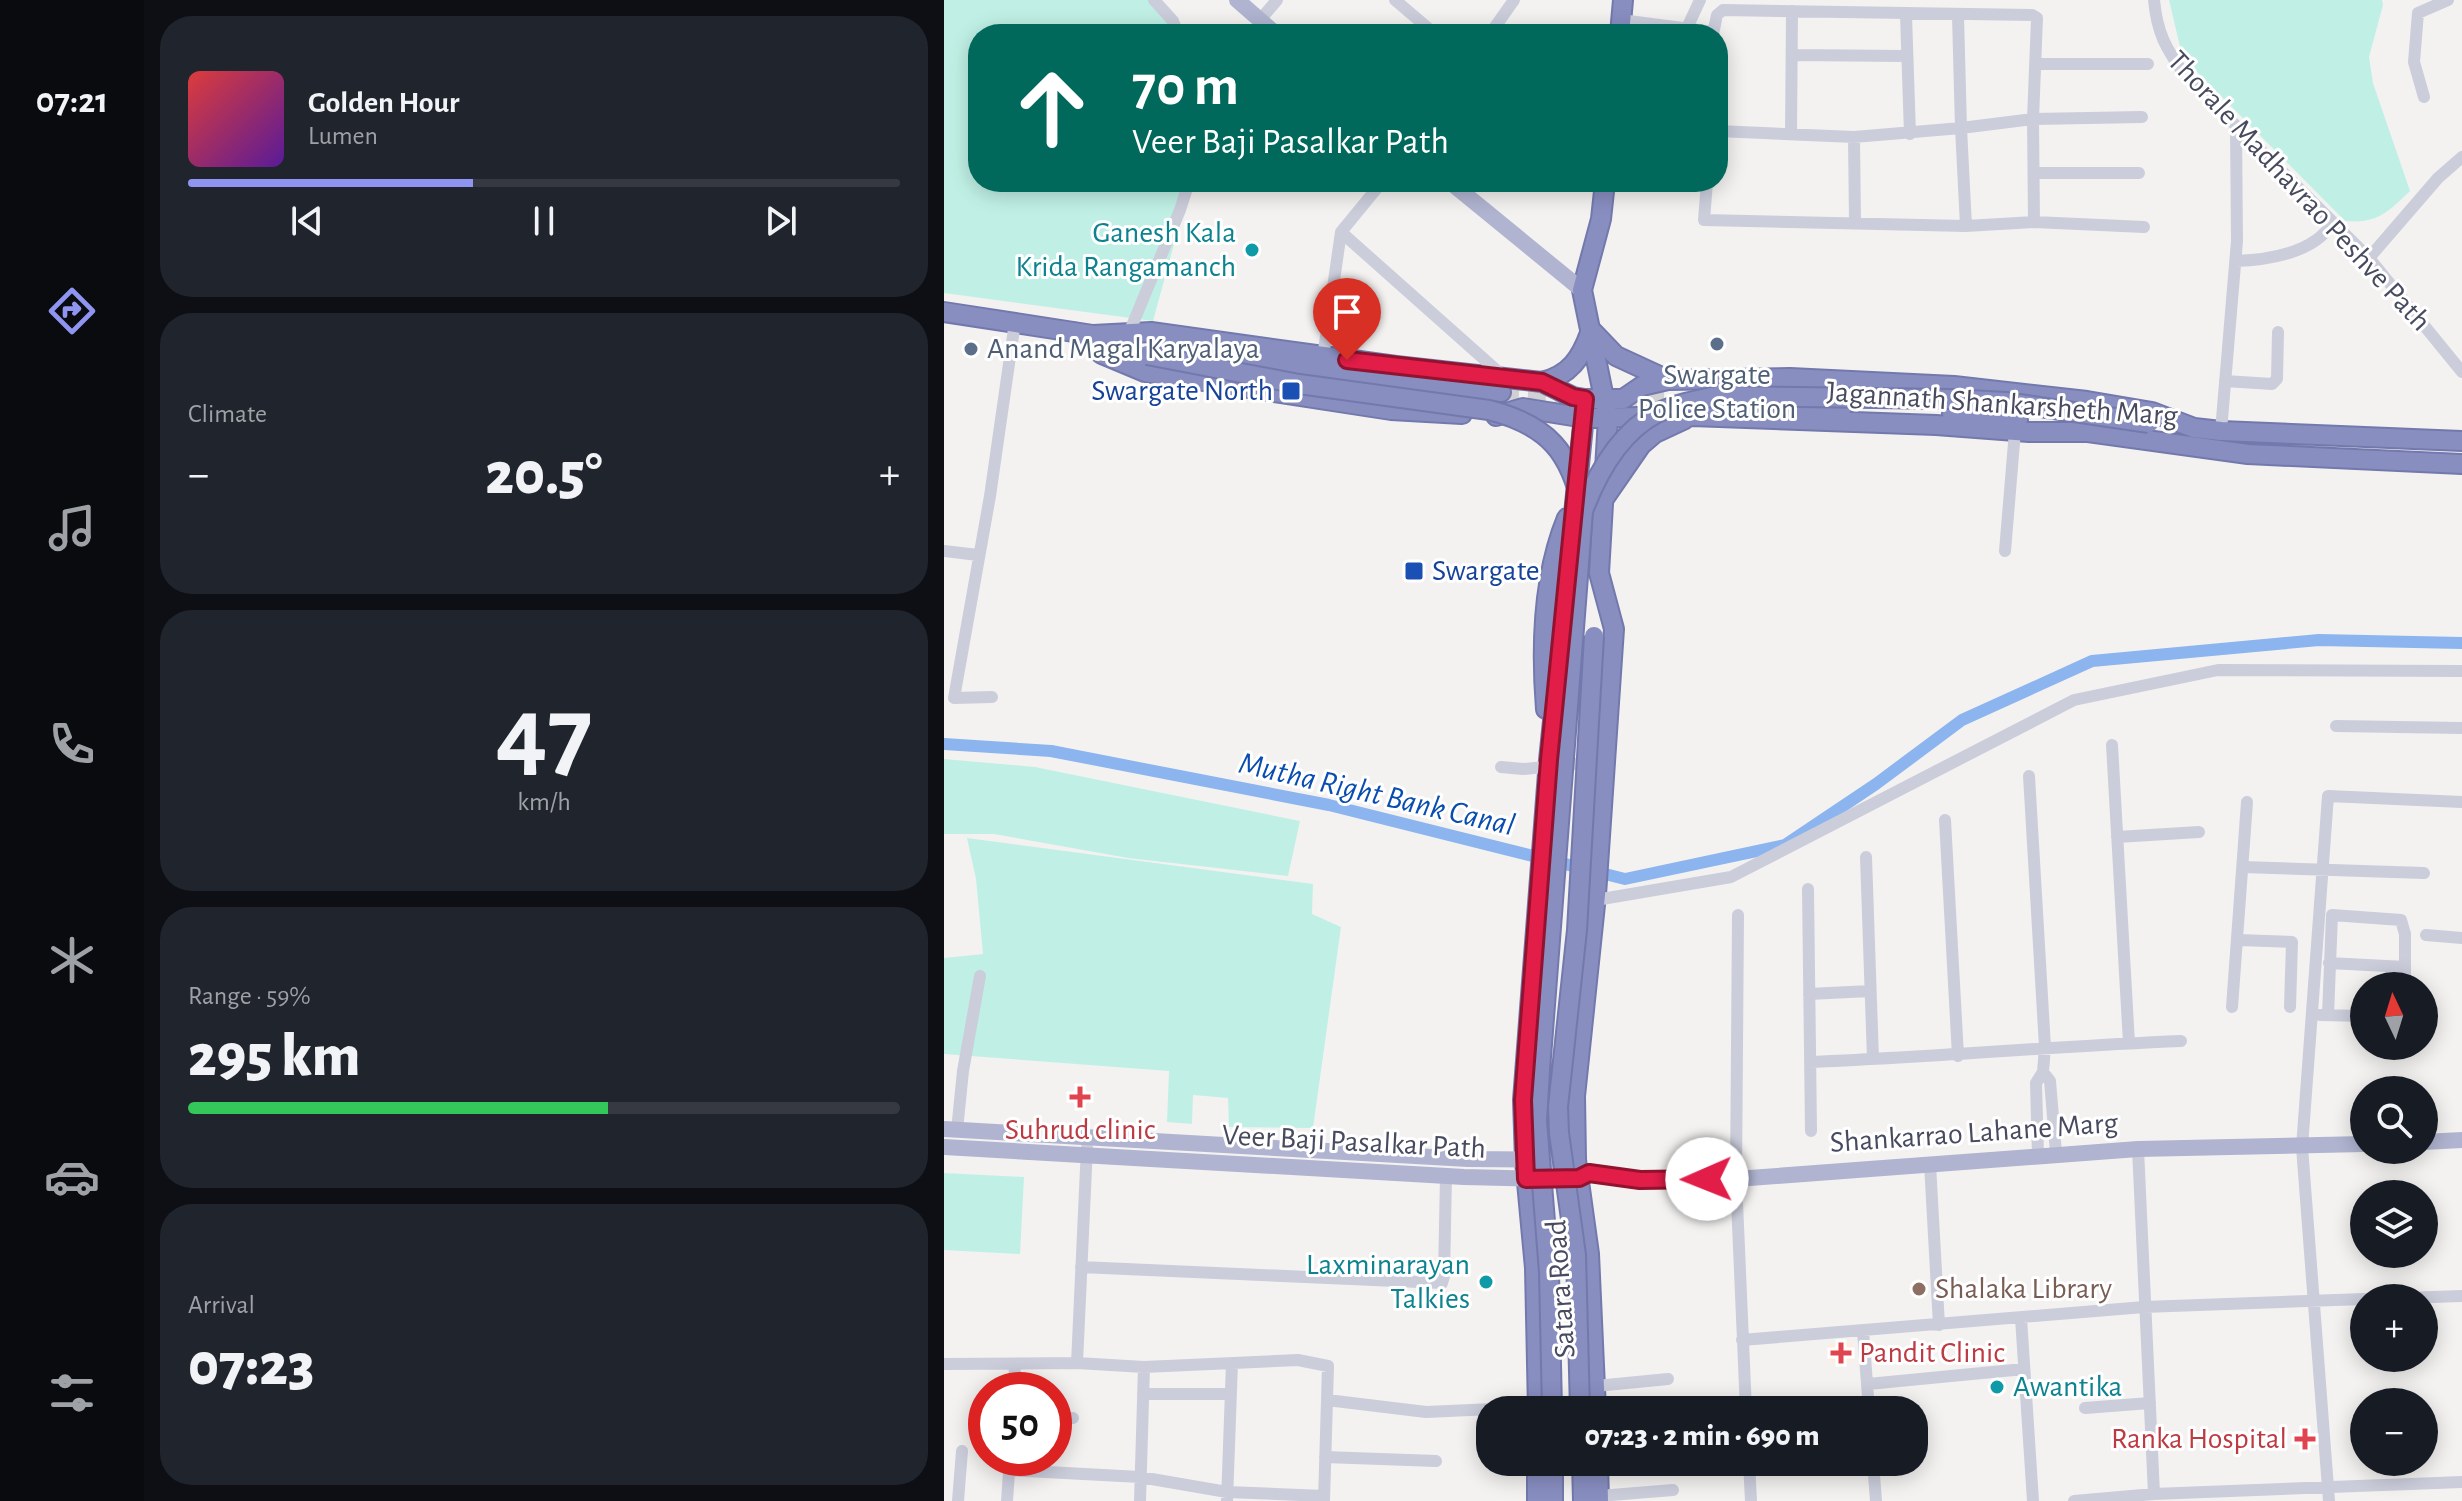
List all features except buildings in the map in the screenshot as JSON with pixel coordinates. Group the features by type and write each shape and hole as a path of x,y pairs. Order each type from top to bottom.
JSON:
{"highway":[{"path":"1620,24 1623,0"},
{"path":"1582,290 1601,219 1604,192"},
{"name":"Satara Road","path":"1582,290 1607,409 1599,573 1614,629 1596,898 1575,1096 1589,1254 1596,1396"},
{"path":"944,312 1296,366 1504,386 1556,379 1578,361 1591,330 1616,356 1666,389 1987,416 2088,432"},
{"path":"1071,331 1102,354 1145,372 1391,410 1497,416 1527,425 1540,433 1557,452 1565,465 1579,505"},
{"path":"1093,335 1151,332 1504,386"},
{"path":"1102,354 1147,355 1299,384 1489,410 1516,417 1547,436 1568,462 1577,483 1579,505 1549,763 1523,1100 1541,1396"},
{"name":"Jagannath Shankarsheth Marg","path":"1607,409 1642,386 1666,389 1790,378 1991,390 2087,401 2152,412 2194,428 2221,431 2462,441"},
{"path":"1542,382 1573,397 1585,408"},
{"path":"1579,505 1630,434 1655,414 1717,396 2006,402 2194,428"},
{"path":"1497,416 1523,408 1585,408"},
{"path":"1543,1396 1549,1272 1537,1121 1585,408"},
{"name":"Jagannath Shankarsheth Marg","path":"1585,408 1692,416 2088,432 2248,454 2462,464"},
{"path":"1601,503 1641,445 1655,433 1692,416"},
{"path":"1580,1396 1576,1255 1558,1107 1577,930 1594,636 1602,590"},
{"path":"1537,1476 1537,1501"},
{"path":"1553,1476 1553,1501"},
{"path":"1587,1476 1594,1499"},
{"path":"1594,1499 1596,1476"}],"main road":[{"path":"1237,0 1265,24"},
{"path":"1462,192 1582,290"},
{"name":"Veer Baji Pasalkar Path","path":"951,1130 1088,1137 1525,1170 1581,1170"},
{"path":"2438,1141 2462,1140"},
{"name":"Shankarrao Lahane Marg","path":"1581,1170 1640,1180 1736,1179 2056,1153 2350,1145"},
{"name":"Veer Baji Pasalkar Path","path":"944,1147 1446,1176 1525,1170"}],"street":[{"path":"1154,0 1174,24"},
{"path":"1260,20 1277,0"},
{"path":"1395,0 1423,24"},
{"path":"1497,24 1514,0"},
{"path":"1689,24 1700,0"},
{"path":"1895,0 1906,56 1910,134"},
{"name":"Thorale Madhavrao Peshve Path","path":"2154,0 2156,21 2165,47 2185,75 2369,258 2462,372"},
{"path":"2424,97 2414,62 2418,13 2448,0"},
{"path":"1715,24 1717,15 1723,10 2032,15 2038,24 2033,119 2034,222"},
{"path":"1791,134 1792,11"},
{"path":"1958,16 1966,226"},
{"path":"1792,55 1906,56"},
{"path":"2036,64 2148,64"},
{"path":"1728,131 1854,137 1910,134 2033,119 2142,117"},
{"path":"2221,431 2236,261 2236,126"},
{"path":"1854,137 1855,223"},
{"path":"2369,258 2438,178 2462,157"},
{"path":"2035,173 2139,173"},
{"path":"1129,333 1186,192"},
{"path":"1323,357 1341,232 1374,192"},
{"path":"1706,192 1704,220 1966,226 2034,222 2144,227"},
{"path":"2236,261 2257,260 2297,249 2317,240 2333,222"},
{"path":"1341,232 1504,386"},
{"path":"992,697 949,698 990,496 1015,322"},
{"path":"2225,381 2272,384 2277,379 2278,332"},
{"path":"2005,551 2015,431"},
{"path":"944,551 978,555"},
{"path":"1596,898 1731,877 2074,700 2218,670 2462,671"},
{"path":"2336,726 2462,728"},
{"path":"2112,745 2129,1043"},
{"path":"1501,767 1523,769 1549,763 1577,764"},
{"path":"2029,776 2045,1047 2043,1072 2036,1083 2038,1155"},
{"path":"2329,1501 2302,1147 2328,796 2462,802"},
{"path":"2232,1007 2247,802"},
{"path":"1945,820 1958,1056"},
{"path":"2117,837 2199,832"},
{"path":"1866,857 1873,1059"},
{"path":"2243,867 2424,873"},
{"path":"1808,889 1811,1131"},
{"path":"1738,915 1736,1179 1745,1396"},
{"path":"2328,1015 2332,915 2401,920 2404,924 2405,972"},
{"path":"2426,935 2462,938"},
{"path":"2238,940 2292,942 2290,1007"},
{"path":"2329,963 2405,967"},
{"path":"951,1130 980,976"},
{"path":"1809,994 1870,991"},
{"path":"2313,1015 2350,1016"},
{"path":"1810,1062 2181,1041"},
{"path":"2043,1072 2050,1081 2056,1153"},
{"path":"1077,1363 1088,1137"},
{"path":"2138,1149 2154,1494"},
{"path":"1930,1164 1939,1325"},
{"path":"1081,1267 1442,1283 1446,1176"},
{"path":"2438,1297 2462,1296"},
{"path":"1742,1340 2144,1307 2350,1300"},
{"path":"2021,1318 2033,1501"},
{"path":"1863,1331 1868,1396"},
{"path":"944,1364 1077,1363 1144,1367 1298,1360 1328,1366 1324,1499 1227,1496 1140,1477 1072,1470"},
{"path":"1227,1496 1232,1363"},
{"path":"1015,1364 1015,1372"},
{"path":"1140,1501 1144,1367"},
{"path":"1868,1384 2024,1369"},
{"path":"1596,1386 1668,1379"},
{"path":"1143,1394 1231,1394"},
{"path":"1327,1400 1426,1412 1476,1411"},
{"path":"2085,1408 2150,1403"},
{"path":"958,1501 962,1451"},
{"path":"1325,1457 1436,1461"},
{"path":"1007,1501 1009,1476"},
{"path":"1750,1476 1751,1501"},
{"path":"1874,1476 1876,1501"},
{"path":"2074,1501 2154,1494 2462,1482"},
{"path":"1594,1499 1673,1490"}],"shaded area":[{"name":"Pandit Clinic","path":"1853,1342 1854,1361 1829,1363 1827,1344"}],"green space":[{"path":"944,0 1153,0 1180,24 968,24 968,192 1188,192 1153,321 944,293"},
{"path":"2169,0 2382,0 2369,57 2373,83 2410,191 2381,215 2366,221 2345,221 2198,73 2181,51"},
{"path":"944,759 1035,767 1300,821 1288,876 1128,858 994,834 944,834"},
{"path":"967,838 1313,884 1312,914 1341,927 1313,1128 1229,1127 1228,1098 1193,1095 1192,1124 1167,1122 1169,1071 944,1054 944,958 983,954 976,879"},
{"path":"944,1173 1024,1177 1020,1254 944,1250"}],"waterway":[{"name":"Mutha Right Bank Canal","path":"944,744 1051,751 1329,805 1625,879 1785,845 1876,784 1962,720 2092,661 2319,640 2462,643"}],"tunnel":[{"path":"1501,392 1569,395"},
{"path":"1619,397 1664,398"}],"place":[{"name":"Ganesh Kala Krida Rangamanch","path":"1252,250"},
{"name":"Swargate Police Station","path":"1717,344"},
{"name":"Anand Magal Karyalaya","path":"971,349"},
{"name":"Swargate North","path":"1291,391"},
{"name":"Swargate","path":"1414,571"},
{"name":"Suhrud clinic","path":"1080,1097"},
{"name":"Laxminarayan Talkies","path":"1486,1282"},
{"name":"Shalaka Library","path":"1919,1289"},
{"name":"Pandit Clinic","path":"1841,1353"},
{"name":"Awantika","path":"1997,1387"},
{"name":"Ranka Hospital","path":"2305,1439"}],"route":[{"path":"1347,360 1542,382 1573,397 1585,399 1549,760 1523,1100 1526,1179 1579,1178 1589,1173 1640,1180 1707,1179"}]}
